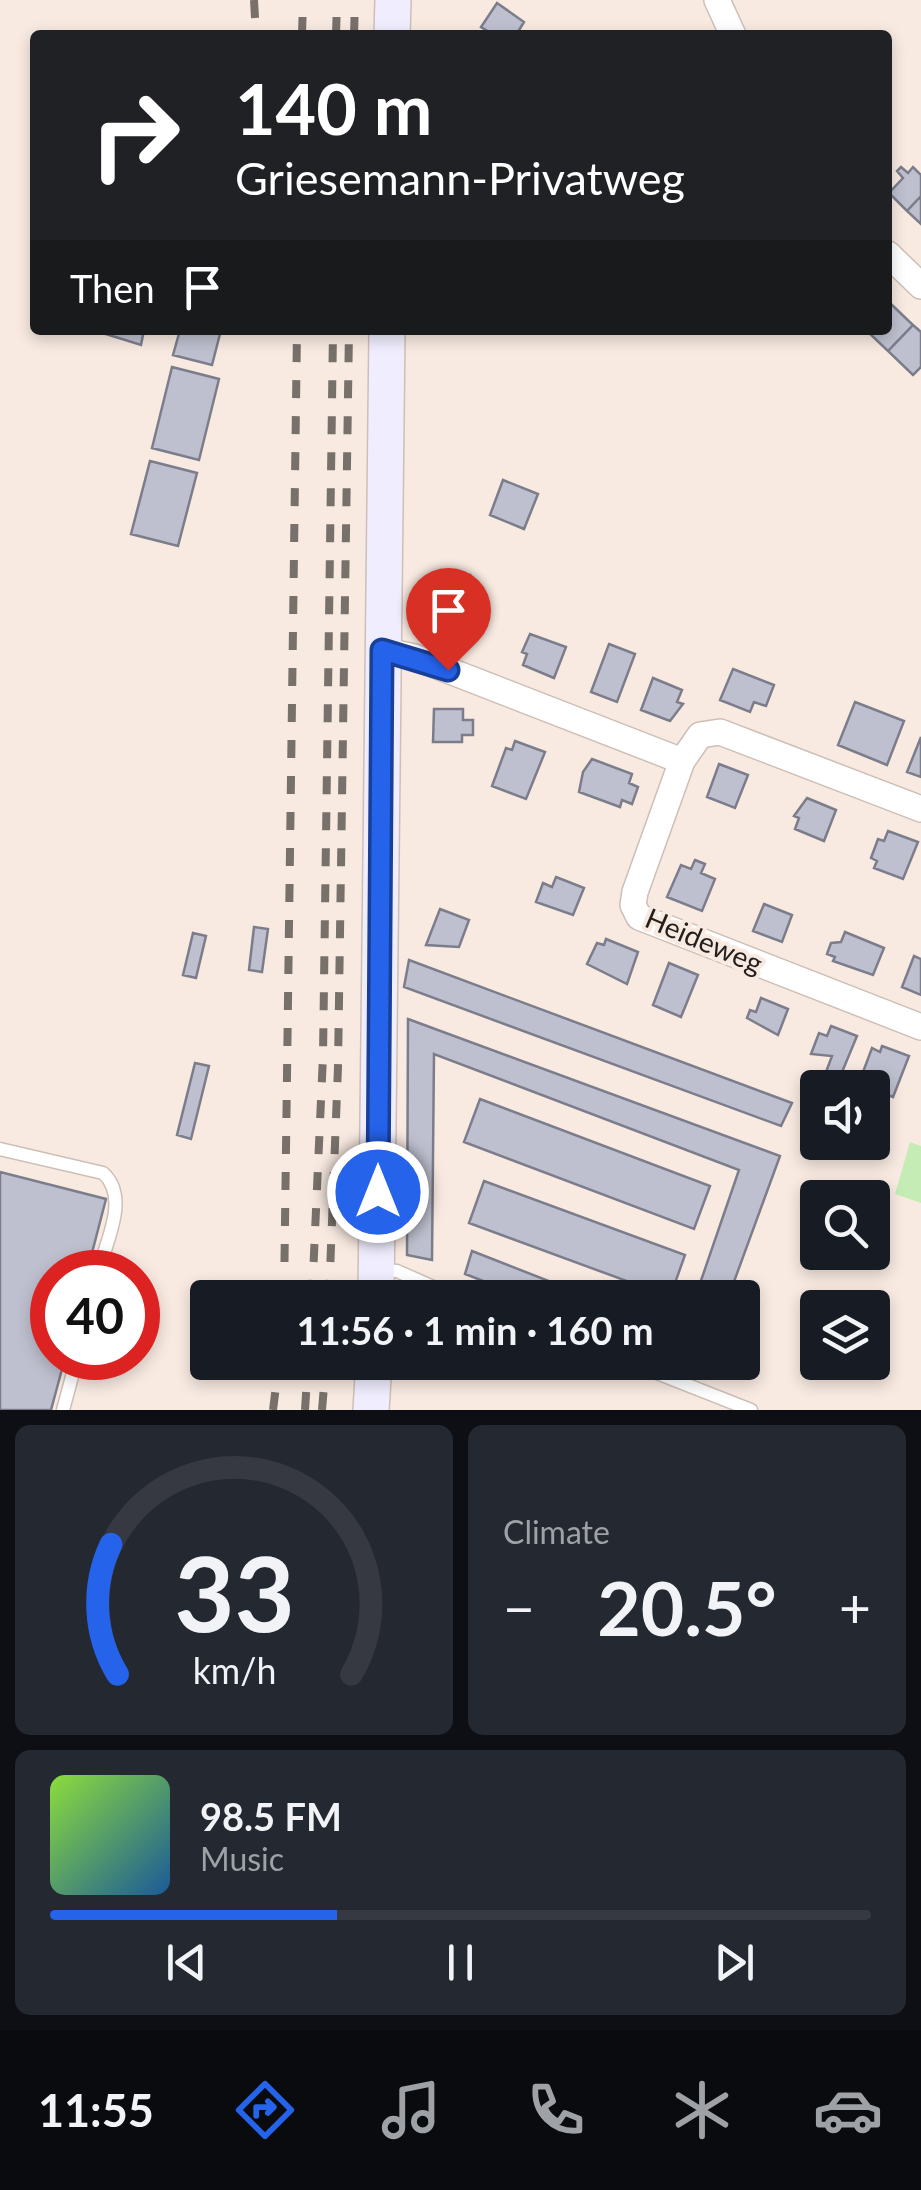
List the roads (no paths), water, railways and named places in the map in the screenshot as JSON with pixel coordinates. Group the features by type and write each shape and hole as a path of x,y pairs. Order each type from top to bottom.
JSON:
{"street":[{"path":"392,30 393,0"},
{"path":"717,0 731,30"},
{"path":"892,258 921,286"},
{"path":"376,1280 387,335"},
{"path":"382,650 414,657 682,761 700,736 720,732 921,809"},
{"name":"Heideweg","path":"682,761 635,892 633,906 639,917 921,1028"},
{"path":"371,1410 373,1380"}],"lane":[{"path":"0,1149 103,1173 112,1181 116,1201 104,1250"},
{"path":"382,1280 397,1271 417,1280"},
{"path":"63,1410 70,1380"},
{"path":"675,1380 751,1410"}],"railway":[{"path":"254,0 256,30"},
{"path":"302,30 303,0"},
{"path":"336,30 337,0"},
{"path":"354,30 355,0"},
{"path":"284,1280 297,335"},
{"path":"313,1280 323,1056 333,335"},
{"path":"330,1280 338,1067 349,335"},
{"path":"273,1410 277,1380"},
{"path":"305,1410 307,1380"},
{"path":"322,1410 324,1380"}]}
